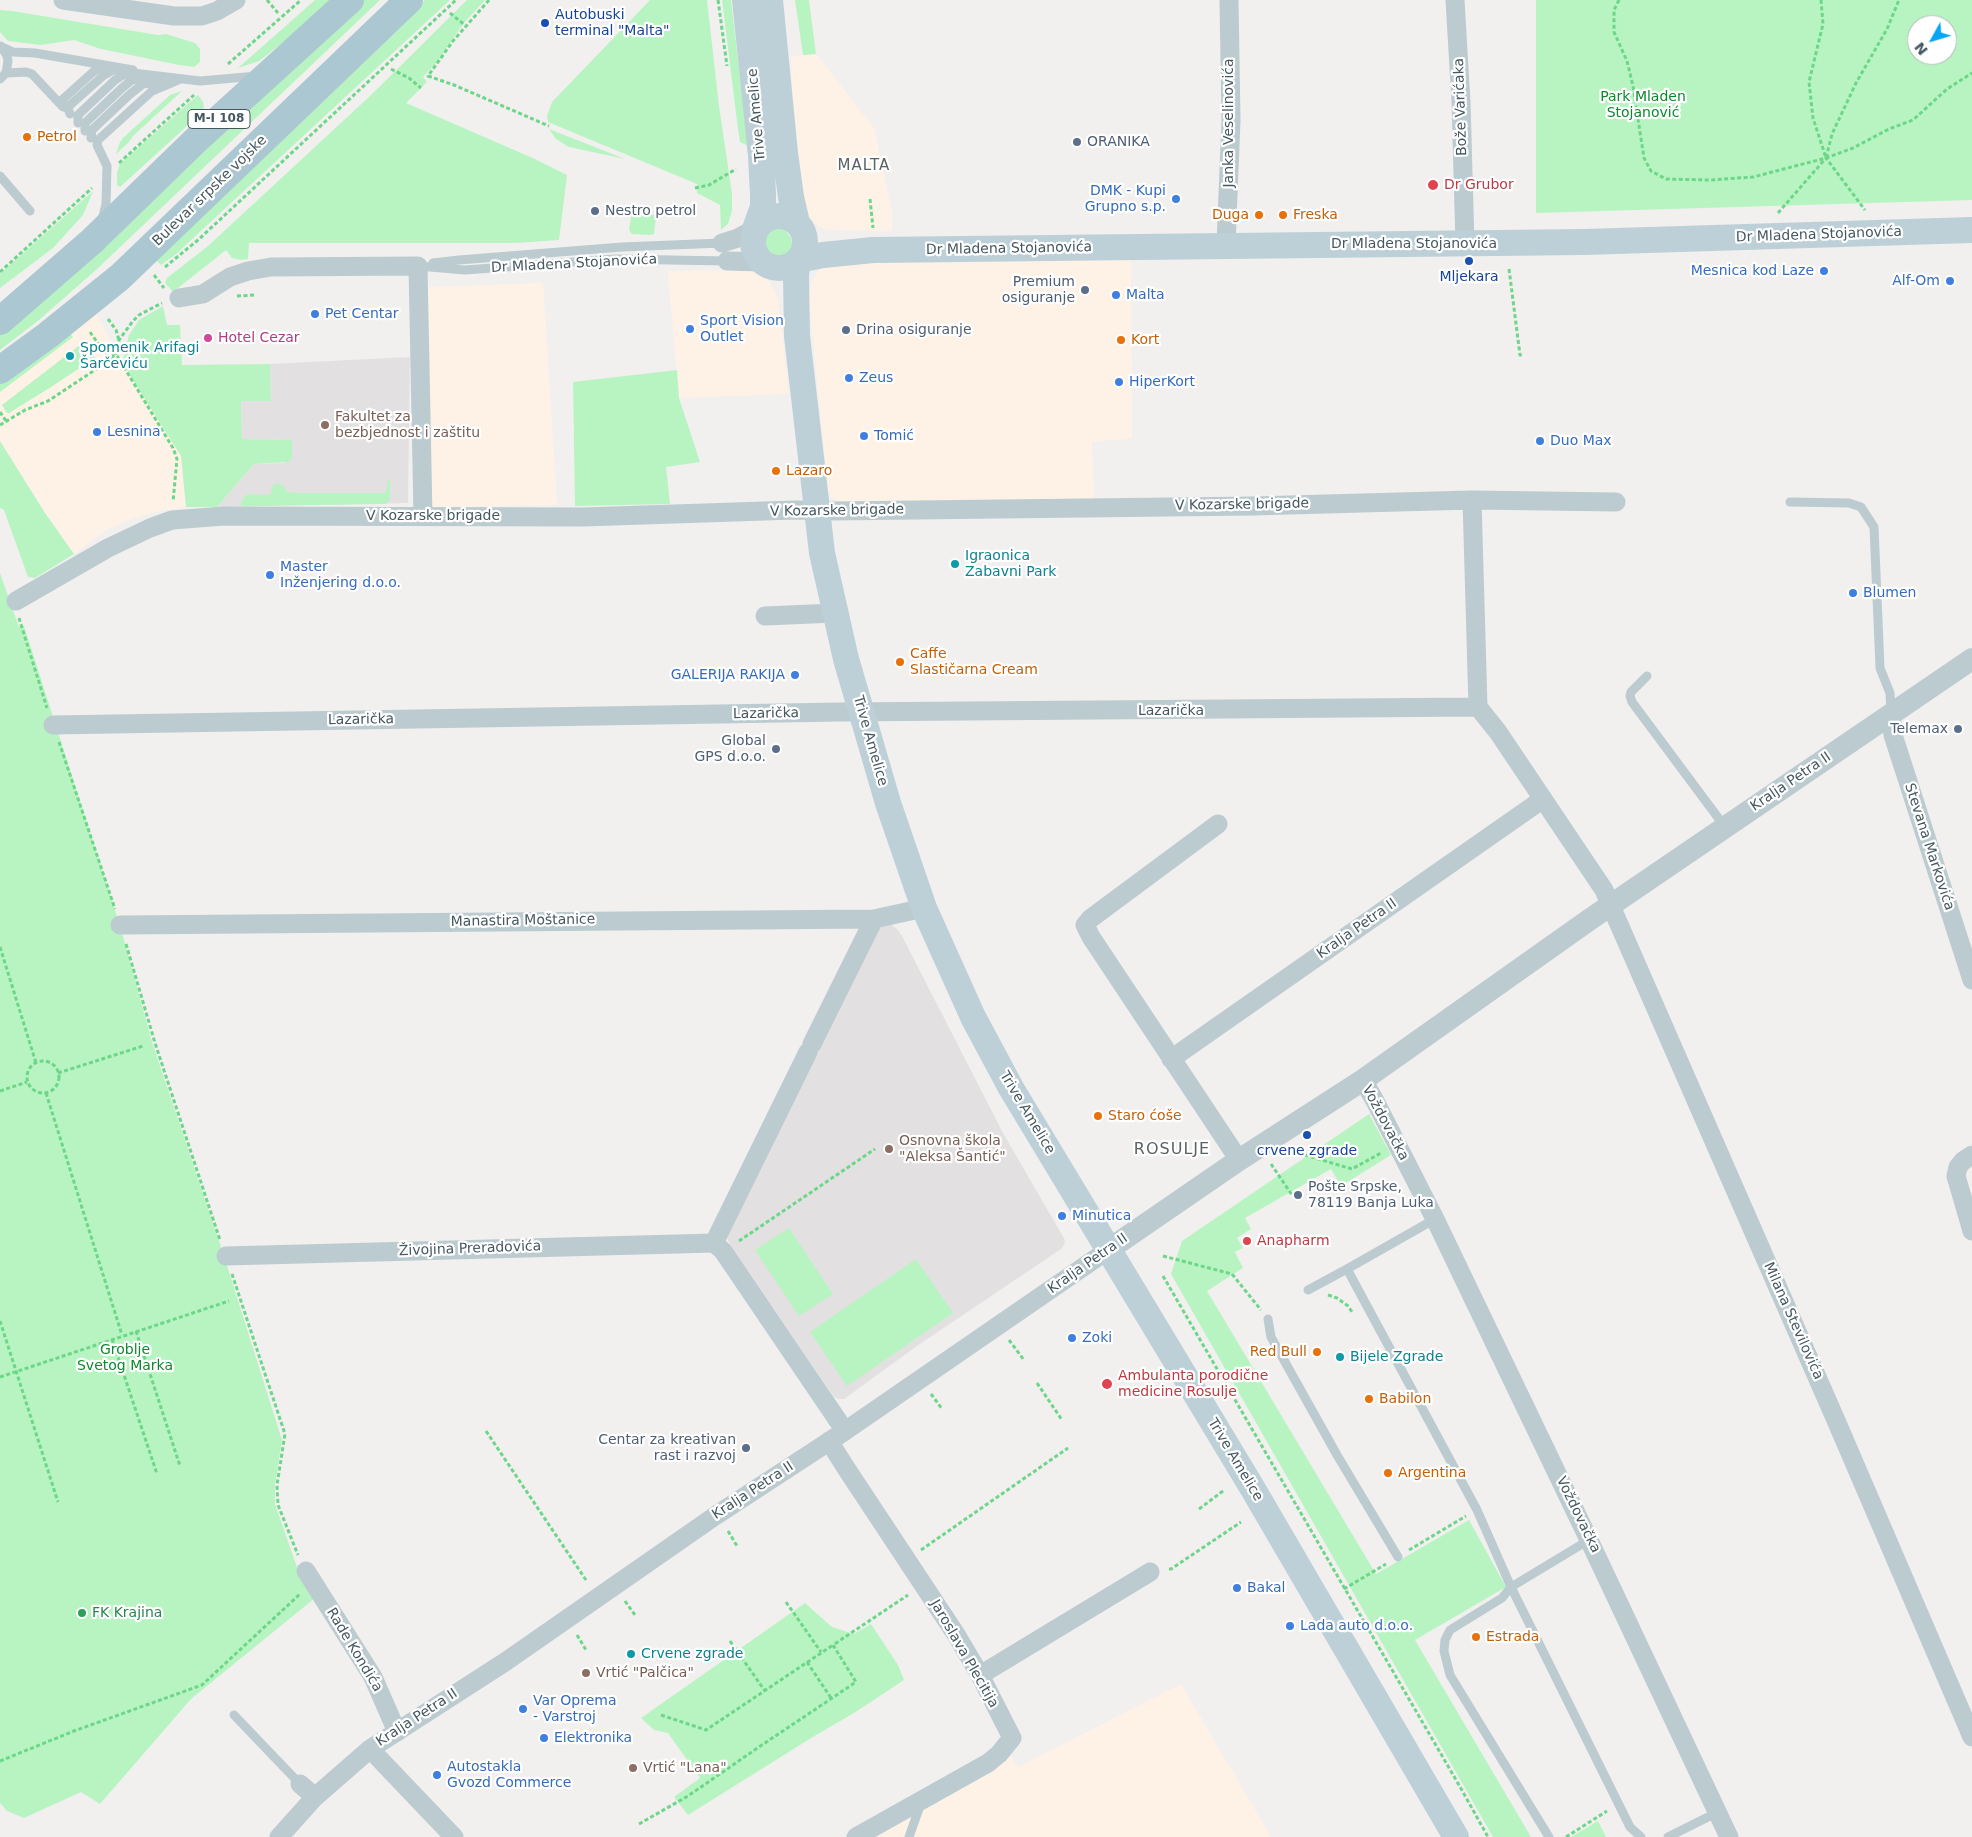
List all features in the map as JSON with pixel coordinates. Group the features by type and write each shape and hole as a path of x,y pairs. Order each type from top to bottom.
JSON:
{"main road":[{"name":"M-I 108","path":"0,321 92,241 195,141 350,0"},
{"name":"Bulevar srpske vojske","path":"0,370 48,335 120,277 409,0"},
{"name":"Trive Amelice","path":"745,0 761,156 763,194 763,207 755,229"},
{"name":"Trive Amelice","path":"770,0 785,153 791,197 800,240 796,285 797,336 822,553 835,613 862,713 888,803 924,908 992,1054 1253,1489 1450,1830"},
{"path":"773,216 786,216 800,240 788,267 782,268 767,266 761,262 755,255 752,238 755,229 761,222 773,216"},
{"name":"Dr Mladena Stojanovića","path":"800,240 857,251 1584,242 1972,230"},
{"name":"Trive Amelice","path":"761,262 776,280 785,295 797,336"},
{"path":"0,300 62,268"}],"street":[{"path":"63,0 183,16 202,16 218,11 236,0"},
{"name":"Janka Veselinovića","path":"1226,245 1231,120 1229,0"},
{"name":"Bože Varićaka","path":"1455,0 1462,102 1464,244"},
{"name":"Dr Mladena Stojanovića","path":"722,243 738,238 755,229"},
{"name":"Dr Mladena Stojanovića","path":"727,261 761,262"},
{"path":"418,266 423,516"},
{"name":"Dr Mladena Stojanovića","path":"179,298 203,294 230,277 270,267 418,266"},
{"path":"1472,500 1478,707 1498,732 1600,883 1611,906"},
{"name":"V Kozarske brigade","path":"16,601 108,548 172,520 224,516 583,516 816,510 1253,506 1472,500 1616,502"},
{"path":"765,616 835,613"},
{"name":"Kralja Petra II","path":"279,1837 315,1797 370,1749 505,1662 683,1538 837,1436 1239,1160 1363,1080 1611,906 1972,659"},
{"name":"Lazarička","path":"53,725 862,713 1478,707"},
{"name":"Stevana Markovića","path":"1891,714 1893,735 1972,980"},
{"name":"Kralja Petra II","path":"1172,1059 1543,799"},
{"path":"1218,824 1090,919 1085,925 1091,937 1239,1160"},
{"name":"Milana Stevilovića","path":"1611,906 1972,1737"},
{"name":"Manastira Moštanice","path":"120,925 874,919 924,908"},
{"path":"837,1436 719,1247 810,1048 874,919"},
{"name":"Voždovačka","path":"1363,1080 1435,1219 1729,1837"},
{"path":"1972,1155 1958,1167 1956,1176 1972,1231"},
{"name":"Živojina Preradovića","path":"226,1256 719,1247"},
{"name":"Jaroslava Plecitija","path":"837,1436 844,1465 907,1559 980,1675 1012,1738 999,1754 988,1763 856,1837"},
{"path":"980,1675 1156,1569"},
{"name":"Rade Kondića","path":"309,1577 372,1677 397,1732"},
{"path":"370,1749 454,1837"},
{"path":"300,1784 315,1797"}],"lane":[{"path":"0,46 13,52 35,53 183,79"},
{"path":"0,46 4,50 8,61 3,76 26,72 32,74 91,138 106,161 108,174 102,222 92,241"},
{"path":"62,106 63,99 98,68 106,67 183,79"},
{"path":"70,114 69,106 104,75 113,70 183,79"},
{"path":"78,123 78,115 115,80 123,75 133,73 183,79"},
{"path":"91,138 85,123 132,80 143,77 210,80 267,75"},
{"path":"91,138 100,137 152,90 167,83 183,79"},
{"path":"0,176 30,211"},
{"name":"Dr Mladena Stojanovića","path":"418,266 459,260 622,247 722,243"},
{"name":"Dr Mladena Stojanovića","path":"418,266 465,270 615,259 727,261"},
{"path":"1790,502 1849,503 1861,507 1874,527 1880,668 1890,693 1891,714"},
{"path":"1647,676 1630,692 1632,702 1726,827"},
{"path":"1308,1290 1435,1219"},
{"path":"1347,1269 1476,1510 1630,1827 1641,1837"},
{"path":"1268,1319 1271,1337 1337,1455 1398,1556"},
{"path":"1549,1837 1450,1676 1444,1651 1445,1640 1450,1630 1502,1598 1512,1587 1589,1540"},
{"path":"234,1715 300,1784"},
{"path":"909,1837 922,1801"},
{"path":"1668,1837 1718,1812"}],"path":[{"path":"267,0 278,13"},
{"path":"0,272 210,80 301,0"},
{"path":"490,0 466,26 428,76 454,85 549,126"},
{"path":"1619,0 1614,10 1614,32 1627,61 1633,86 1644,158 1651,171 1666,179 1690,180 1753,177 1826,158 1853,148 1889,129 1913,120 1947,90 1972,73"},
{"path":"1821,0 1823,24 1809,82 1813,118 1826,158 1867,213"},
{"path":"1777,215 1826,158 1832,134 1856,83 1887,28 1899,0"},
{"path":"450,12 466,26"},
{"path":"391,69 409,78 421,88"},
{"path":"694,188 709,185 736,169"},
{"path":"870,199 873,229"},
{"path":"1509,269 1520,354 1524,354"},
{"path":"154,275 163,286"},
{"path":"0,425 25,410 48,401 116,354 119,340 139,315 156,306 179,298"},
{"path":"108,319 116,330 119,340"},
{"path":"90,332 105,353 116,354"},
{"path":"116,354 173,448 177,459 172,520"},
{"path":"0,412 6,421"},
{"path":"0,1761 74,1731 202,1685 309,1577 278,1505 277,1485 285,1434 155,1043 120,925 19,620 16,601"},
{"path":"0,947 36,1063"},
{"path":"58,1073 143,1046"},
{"path":"41,1061 51,1064 58,1073 56,1086 53,1090 46,1093 38,1093 28,1082 28,1072 36,1063 41,1061"},
{"path":"0,1091 28,1082"},
{"path":"46,1093 122,1335"},
{"path":"1284,1148 1352,1169 1385,1151"},
{"path":"719,1247 875,1149"},
{"path":"1268,1159 1292,1195"},
{"path":"1163,1256 1232,1274 1268,1319"},
{"path":"1163,1276 1488,1837"},
{"path":"1308,1290 1337,1298 1348,1306 1353,1314"},
{"path":"0,1377 229,1301"},
{"path":"0,1321 58,1502"},
{"path":"136,1331 180,1466"},
{"path":"1008,1338 1024,1360"},
{"path":"112,1339 157,1474"},
{"path":"123,1370 145,1363"},
{"path":"1037,1383 1062,1420"},
{"path":"929,1392 942,1409"},
{"path":"486,1430 586,1580"},
{"path":"907,1559 1068,1448"},
{"path":"1199,1509 1223,1492"},
{"path":"1459,1509 1467,1525"},
{"path":"1344,1588 1476,1510"},
{"path":"1156,1569 1171,1570 1241,1522"},
{"path":"728,1530 737,1546"},
{"path":"661,1715 706,1730 821,1652 924,1586"},
{"path":"625,1601 635,1616"},
{"path":"786,1602 821,1652"},
{"path":"577,1635 586,1650"},
{"path":"730,1641 765,1691"},
{"path":"639,1824 688,1796 856,1682 833,1645"},
{"path":"807,1662 831,1698"},
{"path":"1566,1837 1612,1808"}],"shaded area":[{"path":"816,54 874,128 892,213 892,231 827,230 819,227 807,216 795,187 791,57"},
{"path":"1131,258 1132,438 1092,442 1094,503 840,502 831,497 828,491 809,300 813,279 820,269 830,264"},
{"path":"751,270 765,275 778,300 789,394 679,398 668,271"},
{"path":"543,283 557,505 429,507 425,287"},
{"path":"96,314 131,377 181,456 186,507 154,512 129,520 106,530 74,554 45,513 0,441 0,377"},
{"name":"Fakultet za bezbjednost i zaštitu","path":"410,357 408,503 217,507 254,464 285,463 291,440 242,439 241,400 271,401 270,364"},
{"name":"Osnovna škola \"Aleksa Šantić\"","path":"889,923 902,936 1003,1133 1065,1240 1061,1249 917,1346 844,1399 838,1399 834,1397 725,1235 874,930"},
{"path":"1181,1684 1271,1837 872,1837 1009,1753 1018,1767"}],"green space":[{"path":"315,0 333,0 259,61 238,68"},
{"path":"361,0 380,0 97,269 39,320 0,350 0,334"},
{"path":"425,0 450,0 176,254 161,265 156,260 371,50"},
{"path":"467,0 485,0 463,24 437,62 423,77 427,82 406,103 535,159 567,175 559,240 516,243 249,243 248,259 232,258 226,250 173,292 165,283 167,278 208,246 370,96"},
{"path":"650,0 707,0 719,106 732,194 732,211 728,224 721,230 720,205 697,193 697,184 548,122 547,116 552,102"},
{"path":"722,0 731,0 748,146 740,142"},
{"path":"795,0 809,0 816,54 803,55"},
{"name":"Park Mladen Stojanović","path":"1536,0 1972,0 1972,200 1536,213"},
{"path":"0,10 158,35 166,34 195,43 200,49 200,62 194,67 179,65 101,49 74,40 41,45 8,41 0,32"},
{"path":"182,91 116,154 123,138 170,95"},
{"path":"198,95 204,107 199,115 120,187 117,185 117,173 120,164"},
{"path":"549,129 625,159 569,147 556,139"},
{"path":"93,191 83,215 53,248 0,288 0,274"},
{"path":"636,208 656,216 654,234 632,234 629,230 632,212"},
{"path":"775,226 785,230 791,238 793,249 788,256 783,258 772,255 762,245 761,237 767,227"},
{"path":"163,306 167,325 180,325 182,365 270,364 271,401 241,401 242,439 292,440 292,458 289,462 254,464 217,507 186,507 181,456 131,377 123,360 129,335 139,320"},
{"path":"69,332 73,337 0,392 0,377"},
{"path":"85,341 95,358 7,413 2,405"},
{"path":"677,370 679,398 700,462 666,467 670,504 575,506 573,382"},
{"path":"0,441 45,513 74,554 35,578 28,577 4,510 0,508"},
{"path":"388,480 390,480 390,499 386,504 241,505 242,499 248,494 270,495 273,485 277,483 282,485 288,492 296,493 386,493"},
{"name":"Groblje Svetog Marka","path":"0,573 19,627 24,626 121,929 152,1042 223,1253 282,1440 275,1485 275,1504 299,1573 315,1598 191,1699 100,1804 81,1792 24,1818 7,1811 0,1803"},
{"path":"1369,1114 1391,1155 1341,1186 1331,1169 1245,1218 1251,1229 1237,1238 1243,1248 1235,1252 1243,1268 1207,1291 1376,1574 1469,1520 1506,1587 1415,1640 1531,1837 1493,1837 1171,1274 1182,1241"},
{"path":"789,1228 833,1294 799,1316 755,1250"},
{"path":"916,1259 953,1313 847,1386 810,1332"},
{"path":"805,1603 832,1627 854,1634 871,1624 898,1665 904,1680 688,1815 674,1797 700,1778 668,1733 654,1730 641,1718"},
{"path":"1598,1821 1606,1837 1571,1837"}],"place":[{"name":"Autobuski terminal \"Malta\"","path":"545,23"},
{"name":"Petrol","path":"27,137"},
{"name":"ORANIKA","path":"1077,142"},
{"name":"Dr Grubor","path":"1433,185"},
{"name":"DMK - Kupi Grupno s.p.","path":"1176,199"},
{"name":"Nestro petrol","path":"595,211"},
{"name":"Duga","path":"1259,215"},
{"name":"Freska","path":"1283,215"},
{"name":"Mljekara","path":"1469,261"},
{"name":"Mesnica kod Laze","path":"1824,271"},
{"name":"Alf-Om","path":"1950,281"},
{"name":"Premium osiguranje","path":"1085,290"},
{"name":"Malta","path":"1116,295"},
{"name":"Pet Centar","path":"315,314"},
{"name":"Sport Vision Outlet","path":"690,329"},
{"name":"Drina osiguranje","path":"846,330"},
{"name":"Hotel Cezar","path":"208,338"},
{"name":"Kort","path":"1121,340"},
{"name":"Spomenik Arifagi Šarčeviću","path":"70,356"},
{"name":"Zeus","path":"849,378"},
{"name":"HiperKort","path":"1119,382"},
{"name":"Fakultet za bezbjednost i zaštitu","path":"325,425"},
{"name":"Lesnina","path":"97,432"},
{"name":"Tomić","path":"864,436"},
{"name":"Duo Max","path":"1540,441"},
{"name":"Lazaro","path":"776,471"},
{"name":"Igraonica Zabavni Park","path":"955,564"},
{"name":"Master Inženjering d.o.o.","path":"270,575"},
{"name":"Blumen","path":"1853,593"},
{"name":"Caffe Slastičarna Cream","path":"900,662"},
{"name":"GALERIJA RAKIJA","path":"795,675"},
{"name":"Telemax","path":"1958,729"},
{"name":"Global GPS d.o.o.","path":"776,749"},
{"name":"Staro ćoše","path":"1098,1116"},
{"name":"crvene zgrade","path":"1307,1135"},
{"name":"Osnovna škola \"Aleksa Šantić\"","path":"889,1149"},
{"name":"Pošte Srpske, 78119 Banja Luka","path":"1298,1195"},
{"name":"Minutica","path":"1062,1216"},
{"name":"Anapharm","path":"1247,1241"},
{"name":"Zoki","path":"1072,1338"},
{"name":"Red Bull","path":"1317,1352"},
{"name":"Bijele Zgrade","path":"1340,1357"},
{"name":"Ambulanta porodične medicine Rosulje","path":"1107,1384"},
{"name":"Babilon","path":"1369,1399"},
{"name":"Centar za kreativan rast i razvoj","path":"746,1448"},
{"name":"Argentina","path":"1388,1473"},
{"name":"Bakal","path":"1237,1588"},
{"name":"FK Krajina","path":"82,1613"},
{"name":"Lada auto d.o.o.","path":"1290,1626"},
{"name":"Estrada","path":"1476,1637"},
{"name":"Crvene zgrade","path":"631,1654"},
{"name":"Vrtić \"Palčica\"","path":"586,1673"},
{"name":"Var Oprema - Varstroj","path":"523,1709"},
{"name":"Elektronika","path":"544,1738"},
{"name":"Vrtić \"Lana\"","path":"633,1768"},
{"name":"Autostakla Gvozd Commerce","path":"437,1775"}],"district":[{"name":"MALTA","path":"864,166"},
{"name":"ROSULJE","path":"1172,1150"}]}
